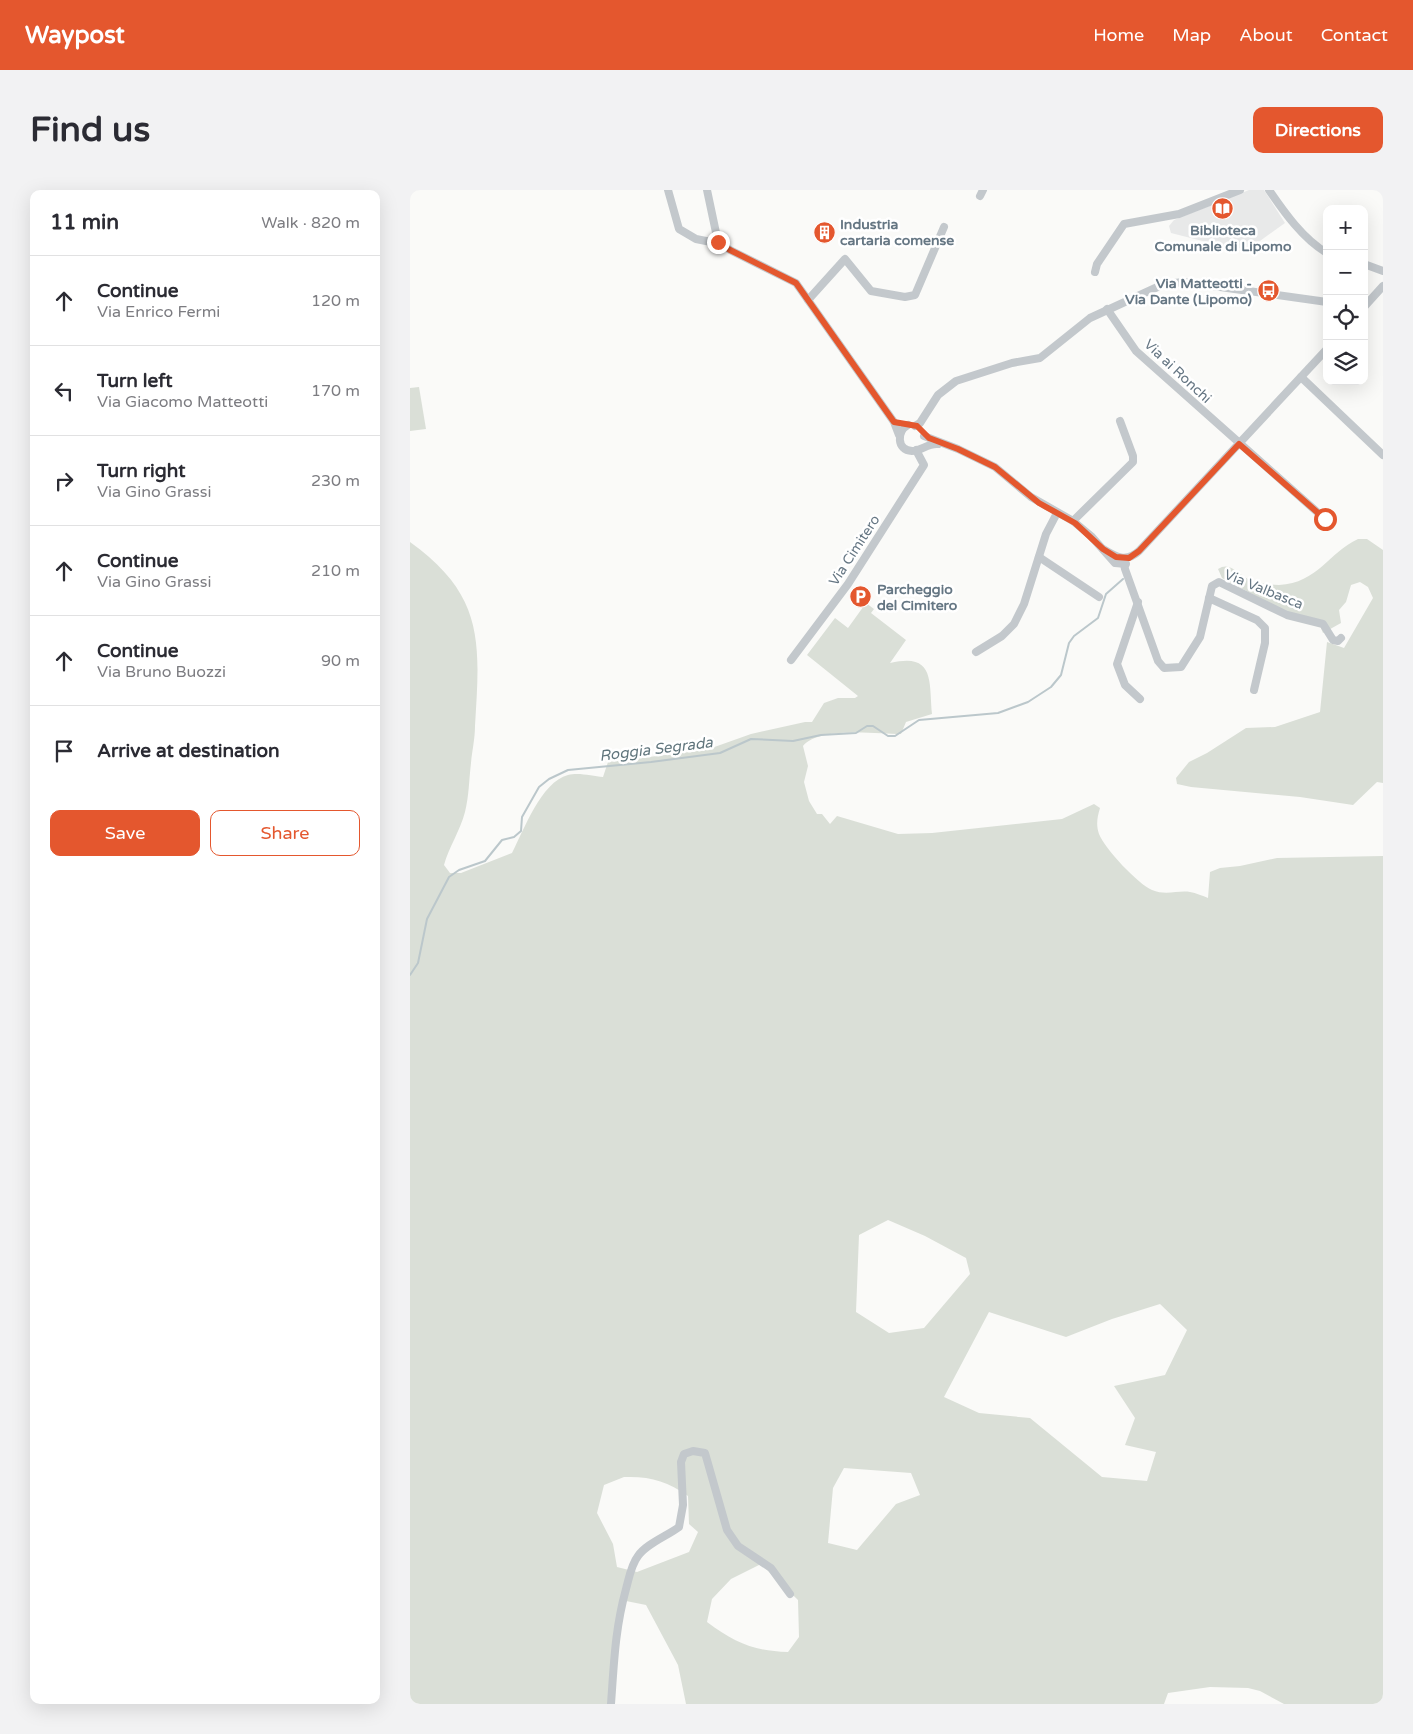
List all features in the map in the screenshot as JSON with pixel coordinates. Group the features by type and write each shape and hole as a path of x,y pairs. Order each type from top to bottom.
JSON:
{"street":[{"path":"668,190 679,229 696,239 720,244 793,281 894,422 900,435 900,442 906,449 919,449 934,444 948,445"},
{"path":"707,190 716,237 720,244"},
{"path":"1095,272 1097,264 1124,224 1179,214 1240,190"},
{"path":"1269,190 1284,212 1310,239 1324,250"},
{"path":"808,300 845,260 871,291 905,297 914,295 944,227"},
{"path":"1368,265 1383,271"},
{"path":"900,435 916,425 938,395 950,384 1012,363 1040,358 1090,318 1164,284 1178,282 1323,301"},
{"path":"1368,303 1383,286"},
{"name":"Via ai Ronchi","path":"1107,310 1136,351 1325,519"},
{"path":"894,422 916,425 924,436 995,467 1031,497 1073,521 1103,549 1123,561 1139,551 1323,353"},
{"path":"1301,377 1383,456"},
{"path":"1073,521 1133,462 1133,456 1120,421"},
{"path":"919,449 924,436"},
{"name":"Via Cimitero","path":"791,660 848,584 924,465 919,449"},
{"path":"976,652 1002,636 1014,624 1024,604 1046,534 1057,513"},
{"path":"1039,557 1099,597"},
{"name":"Via Valbasca","path":"1123,561 1160,665 1167,669 1183,665 1195,647 1213,584 1220,582 1286,615 1323,624 1333,640 1338,641 1341,638"},
{"path":"1209,598 1257,620 1265,628 1267,637 1254,690"},
{"path":"1138,602 1116,664 1125,685 1140,699"},
{"path":"611,1704 617,1624 630,1574 637,1557 645,1548 662,1539 678,1527 683,1505 681,1462 684,1454 693,1451 705,1453 727,1530 738,1546 771,1568 790,1594"}],"shaded area":[{"path":"1249,190 1264,190 1285,223 1253,246 1234,249 1171,233 1169,226 1174,220"},
{"path":"419,387 426,429 410,431 410,388"},
{"path":"1358,539 1367,539 1383,550 1383,783 1377,782 1353,805 1300,797 1191,787 1177,784 1176,778 1189,762 1246,728 1275,727 1320,712 1327,642 1344,648 1373,598 1368,587 1360,582 1351,585 1346,602 1339,610 1341,623 1323,633 1318,621 1291,615 1222,578 1218,569 1226,566 1230,567 1255,582 1279,585 1292,583 1304,579 1313,573 1339,551"},
{"path":"410,542 435,562 452,582 465,602 472,623 476,646 478,670 475,731 468,794 463,819 444,865 450,873 461,873 512,853 534,808 558,779 572,774 603,777 608,762 706,750 751,734 812,722 824,703 838,698 855,698 858,696 807,655 835,618 848,628 866,603 874,609 871,613 906,640 890,663 915,662 927,672 932,714 906,722 901,734 835,733 811,740 803,746 808,766 804,782 809,801 817,814 822,814 830,824 837,816 898,834 932,833 1062,819 1094,804 1100,808 1097,824 1102,840 1115,857 1139,881 1157,892 1190,892 1208,898 1210,872 1220,868 1277,858 1383,856 1383,1704 1284,1704 1260,1691 1248,1688 1210,1687 1168,1693 1164,1704 686,1704 678,1665 646,1605 621,1600 610,1704 410,1704","holes":["888,1220 925,1236 966,1258 970,1274 924,1328 889,1333 856,1312 859,1235","1160,1304 1187,1330 1165,1375 1114,1386 1135,1418 1125,1445 1156,1452 1147,1481 1102,1477 1030,1418 979,1413 944,1397 989,1312 1066,1337 1112,1319","844,1468 911,1473 920,1495 896,1504 857,1550 828,1543 833,1488","624,1477 642,1477 658,1480 688,1496 689,1524 698,1532 689,1552 637,1572 617,1567 613,1544 597,1513 604,1485","761,1564 798,1600 799,1637 788,1652 765,1650 745,1645 707,1622 712,1599 731,1579"]}],"waterway":[{"name":"Roggia Segrada","path":"410,975 418,963 427,919 449,877 459,870 485,861 502,840 514,837 521,831 522,817 539,787 549,779 568,770 720,753 751,739 793,741 821,735 856,733 867,726 873,726 888,736 895,736 919,720 998,713 1028,702 1051,687 1061,675 1069,643 1074,636 1098,618 1106,594 1123,579"}],"place":[{"name":"Biblioteca Comunale di Lipomo","path":"1223,208"},
{"name":"Industria cartaria comense","path":"824,232"},
{"name":"Via Matteotti - Via Dante (Lipomo)","path":"1268,291"},
{"name":"Parcheggio del Cimitero","path":"861,597"}],"route":[{"path":"718,242 796,283 894,422 917,426 924,436 981,459 995,467 1039,503 1075,523 1095,539 1103,549 1116,557 1129,558 1134,556 1239,444 1325,519"}]}
